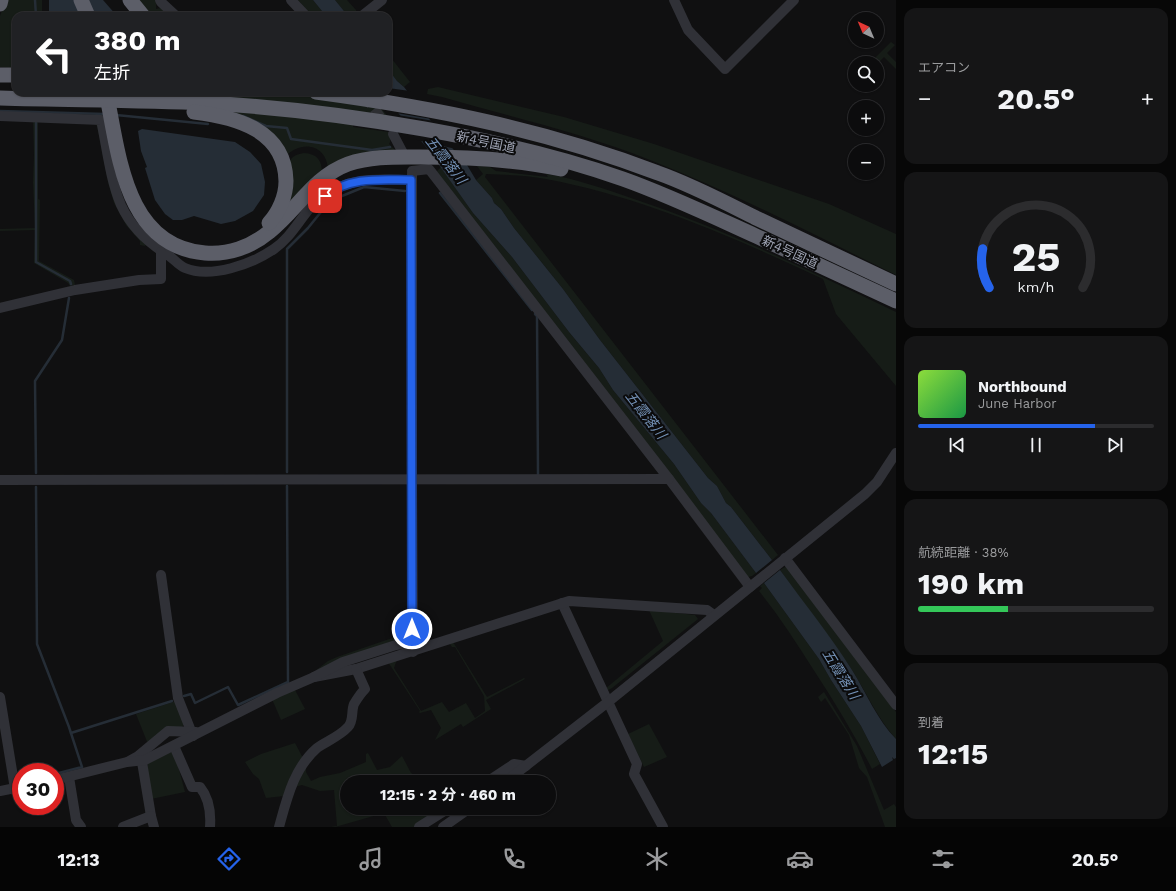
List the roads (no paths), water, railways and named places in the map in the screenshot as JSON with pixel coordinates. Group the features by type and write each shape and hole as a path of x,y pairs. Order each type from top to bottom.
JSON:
{"highway":[{"path":"0,4 1,0"},
{"path":"82,0 86,12"},
{"path":"89,0 94,12"},
{"path":"130,0 140,12"},
{"path":"0,75 12,76"},
{"path":"0,99 23,104 142,108 213,114 244,123 264,135 279,152 284,164 286,186 283,200 271,220 257,233 237,242 215,246 173,244 154,230 140,214 133,203 122,171 107,96"},
{"path":"115,96 128,165 135,190 140,201 146,211 157,223 185,245 198,252 210,254 224,253 248,246 259,240 270,231 312,187 324,177 348,164 393,157 413,168 482,158 530,164 574,172 704,212"},
{"name":"新4号国道","path":"346,96 434,110 511,126 572,143 660,173 706,193 896,284"},
{"path":"358,96 376,100"},
{"name":"新4号国道","path":"0,99 205,103 319,113 394,129 453,134 530,151 622,179 704,212 896,301"}],"street":[{"path":"160,0 172,12"},
{"path":"291,0 302,12"},
{"path":"367,12 382,0"},
{"path":"674,0 688,30 725,69 794,0"},
{"path":"0,116 101,120 115,186 126,216 139,233 161,252 180,265 193,270 217,270 238,266 250,262 275,248 294,230 310,209 329,192 358,181 373,180 413,168 429,169 669,479 753,584"},
{"path":"394,129 403,153"},
{"path":"413,168 413,648"},
{"path":"0,308 76,290 139,280 161,279 161,252"},
{"path":"514,775 608,702 865,494 877,482 896,453"},
{"path":"0,480 669,479"},
{"path":"782,560 896,705"},
{"path":"162,575 178,698 192,734"},
{"path":"314,677 356,669 413,648 430,646 569,601 707,610 714,615"},
{"path":"562,603 637,764 634,774 663,827"},
{"path":"64,778 127,762 174,746 192,734 343,662 396,645 413,648"},
{"path":"279,827 286,801 299,768 309,755 349,727 353,717 354,705 365,689 356,669"},
{"path":"0,697 13,763"},
{"path":"142,757 168,731 185,730 192,734"},
{"path":"174,746 192,786 200,787 204,792 211,817 210,827"},
{"path":"142,757 150,816 154,827"},
{"path":"498,775 514,764 526,766"},
{"path":"69,777 76,820 81,827"},
{"path":"0,792 12,789"},
{"path":"419,827 438,815"},
{"path":"443,827 460,815"},
{"path":"124,827 150,816"}],"water":[{"path":"49,0 103,0 114,12 49,12"},
{"path":"313,0 335,0 345,12 323,12"},
{"path":"392,74 404,87 457,154 431,153 384,96 392,96"},
{"path":"142,129 235,142 250,152 261,164 265,182 264,195 253,211 235,221 221,224 194,216 182,220 173,220 165,214 155,200 145,168 147,167 141,151 138,131"},
{"name":"五霞落川","path":"439,165 467,165 476,180 492,198 494,203 501,209 514,228 563,289 600,340 708,478 717,486 726,503 731,507 772,560 756,573 711,513 701,503 674,464 613,390 599,368 569,332 512,257 473,213"},
{"name":"五霞落川","path":"780,570 835,644 852,670 877,715 896,739 896,758 894,759 892,757 893,760 882,767 861,726 819,659 764,583"}],"waterway":[{"path":"35,0 36,12"},
{"path":"0,111 105,114"},
{"path":"116,115 208,124"},
{"path":"243,116 266,126 287,128 291,139 372,150 390,147"},
{"path":"36,123 36,262 70,281 71,284"},
{"path":"287,472 287,249 308,228 329,203 342,196 364,187 405,191"},
{"path":"440,193 532,310"},
{"path":"36,473 35,381 62,340 69,298"},
{"path":"535,314 537,316 538,475"},
{"path":"184,696 191,694 195,703 228,687 238,705 288,682 287,486"},
{"path":"36,487 37,644 69,727 82,767 64,772"},
{"path":"71,733 172,701"}],"tunnel":[{"path":"365,97 386,124"}]}
